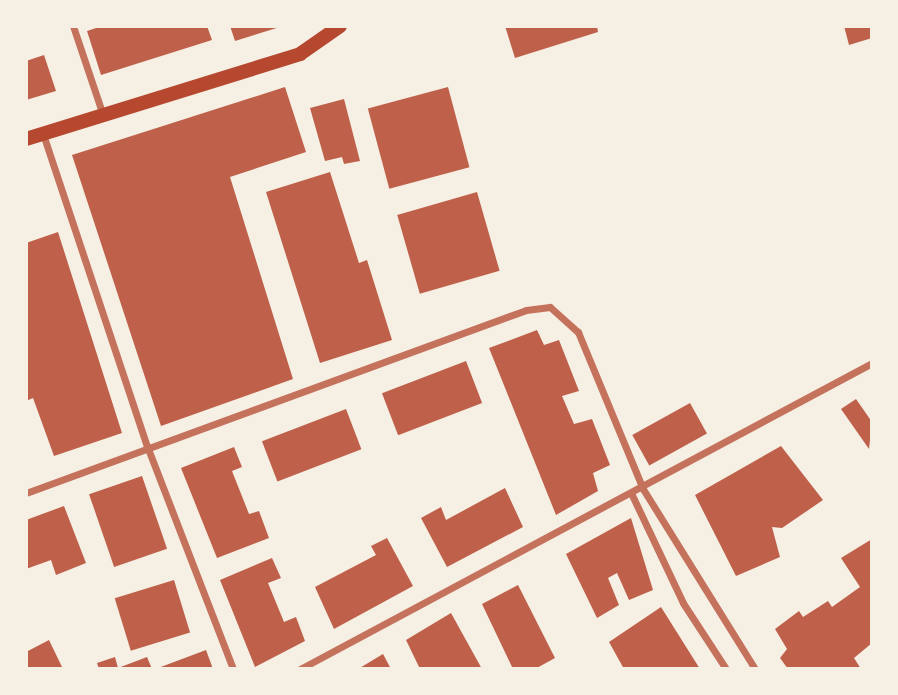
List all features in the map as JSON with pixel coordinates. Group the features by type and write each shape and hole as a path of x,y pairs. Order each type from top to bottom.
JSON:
{"main road":[{"path":"26,139 300,54 340,26"}],"street":[{"path":"73,26 103,115"},
{"path":"43,134 147,446 233,669"},
{"path":"26,494 147,446 526,310 550,307 578,332 643,489 755,669"},
{"path":"300,669 632,495 872,363"},
{"path":"632,495 683,603 726,669"}],"building":[{"path":"102,26 207,26 212,40 101,75 87,31"},
{"path":"230,26 280,26 280,27 235,41"},
{"path":"505,26 597,26 598,32 515,58"},
{"path":"844,26 872,26 872,38 849,45"},
{"path":"44,55 56,91 26,100 26,61"},
{"path":"285,87 306,152 230,177 293,379 161,426 72,155"},
{"path":"448,87 469,167 389,189 368,108"},
{"path":"344,99 360,161 344,164 342,157 325,161 310,108"},
{"path":"330,172 359,263 367,260 392,340 320,363 266,192"},
{"path":"477,192 500,271 420,294 397,215"},
{"path":"58,232 122,433 54,456 33,398 26,401 26,243"},
{"path":"537,330 544,345 559,340 579,391 562,396 574,424 592,419 610,465 593,473 598,491 556,515 489,348"},
{"path":"466,361 482,403 398,435 382,393"},
{"path":"856,399 872,422 869,449 841,409"},
{"path":"690,403 707,434 649,466 632,435"},
{"path":"346,409 361,449 277,481 262,441"},
{"path":"781,446 823,500 782,528 772,527 780,557 736,576 695,495"},
{"path":"234,447 242,467 232,471 249,514 259,511 269,538 217,558 181,468"},
{"path":"142,476 167,549 114,567 89,494"},
{"path":"505,488 523,527 447,567 421,518 441,507 446,520"},
{"path":"64,506 86,563 56,575 51,560 26,569 26,520"},
{"path":"631,518 653,590 629,600 617,573 608,578 619,605 597,618 566,554"},
{"path":"387,538 413,586 334,629 315,587 376,555 371,546"},
{"path":"872,539 872,643 854,658 861,669 788,669 780,658 787,649 775,629 799,611 803,617 828,601 832,607 860,587 841,558"},
{"path":"272,558 281,578 268,583 284,622 296,617 305,641 255,667 220,580"},
{"path":"174,580 190,633 131,651 115,598"},
{"path":"518,585 555,658 535,669 513,669 482,604"},
{"path":"661,607 700,669 624,669 609,642"},
{"path":"451,613 482,669 420,669 406,640"},
{"path":"49,640 63,669 26,669 26,652"},
{"path":"206,650 213,669 158,669 158,668"},
{"path":"383,654 391,669 358,669"},
{"path":"115,657 118,668 147,657 152,669 99,669 97,663"}]}
